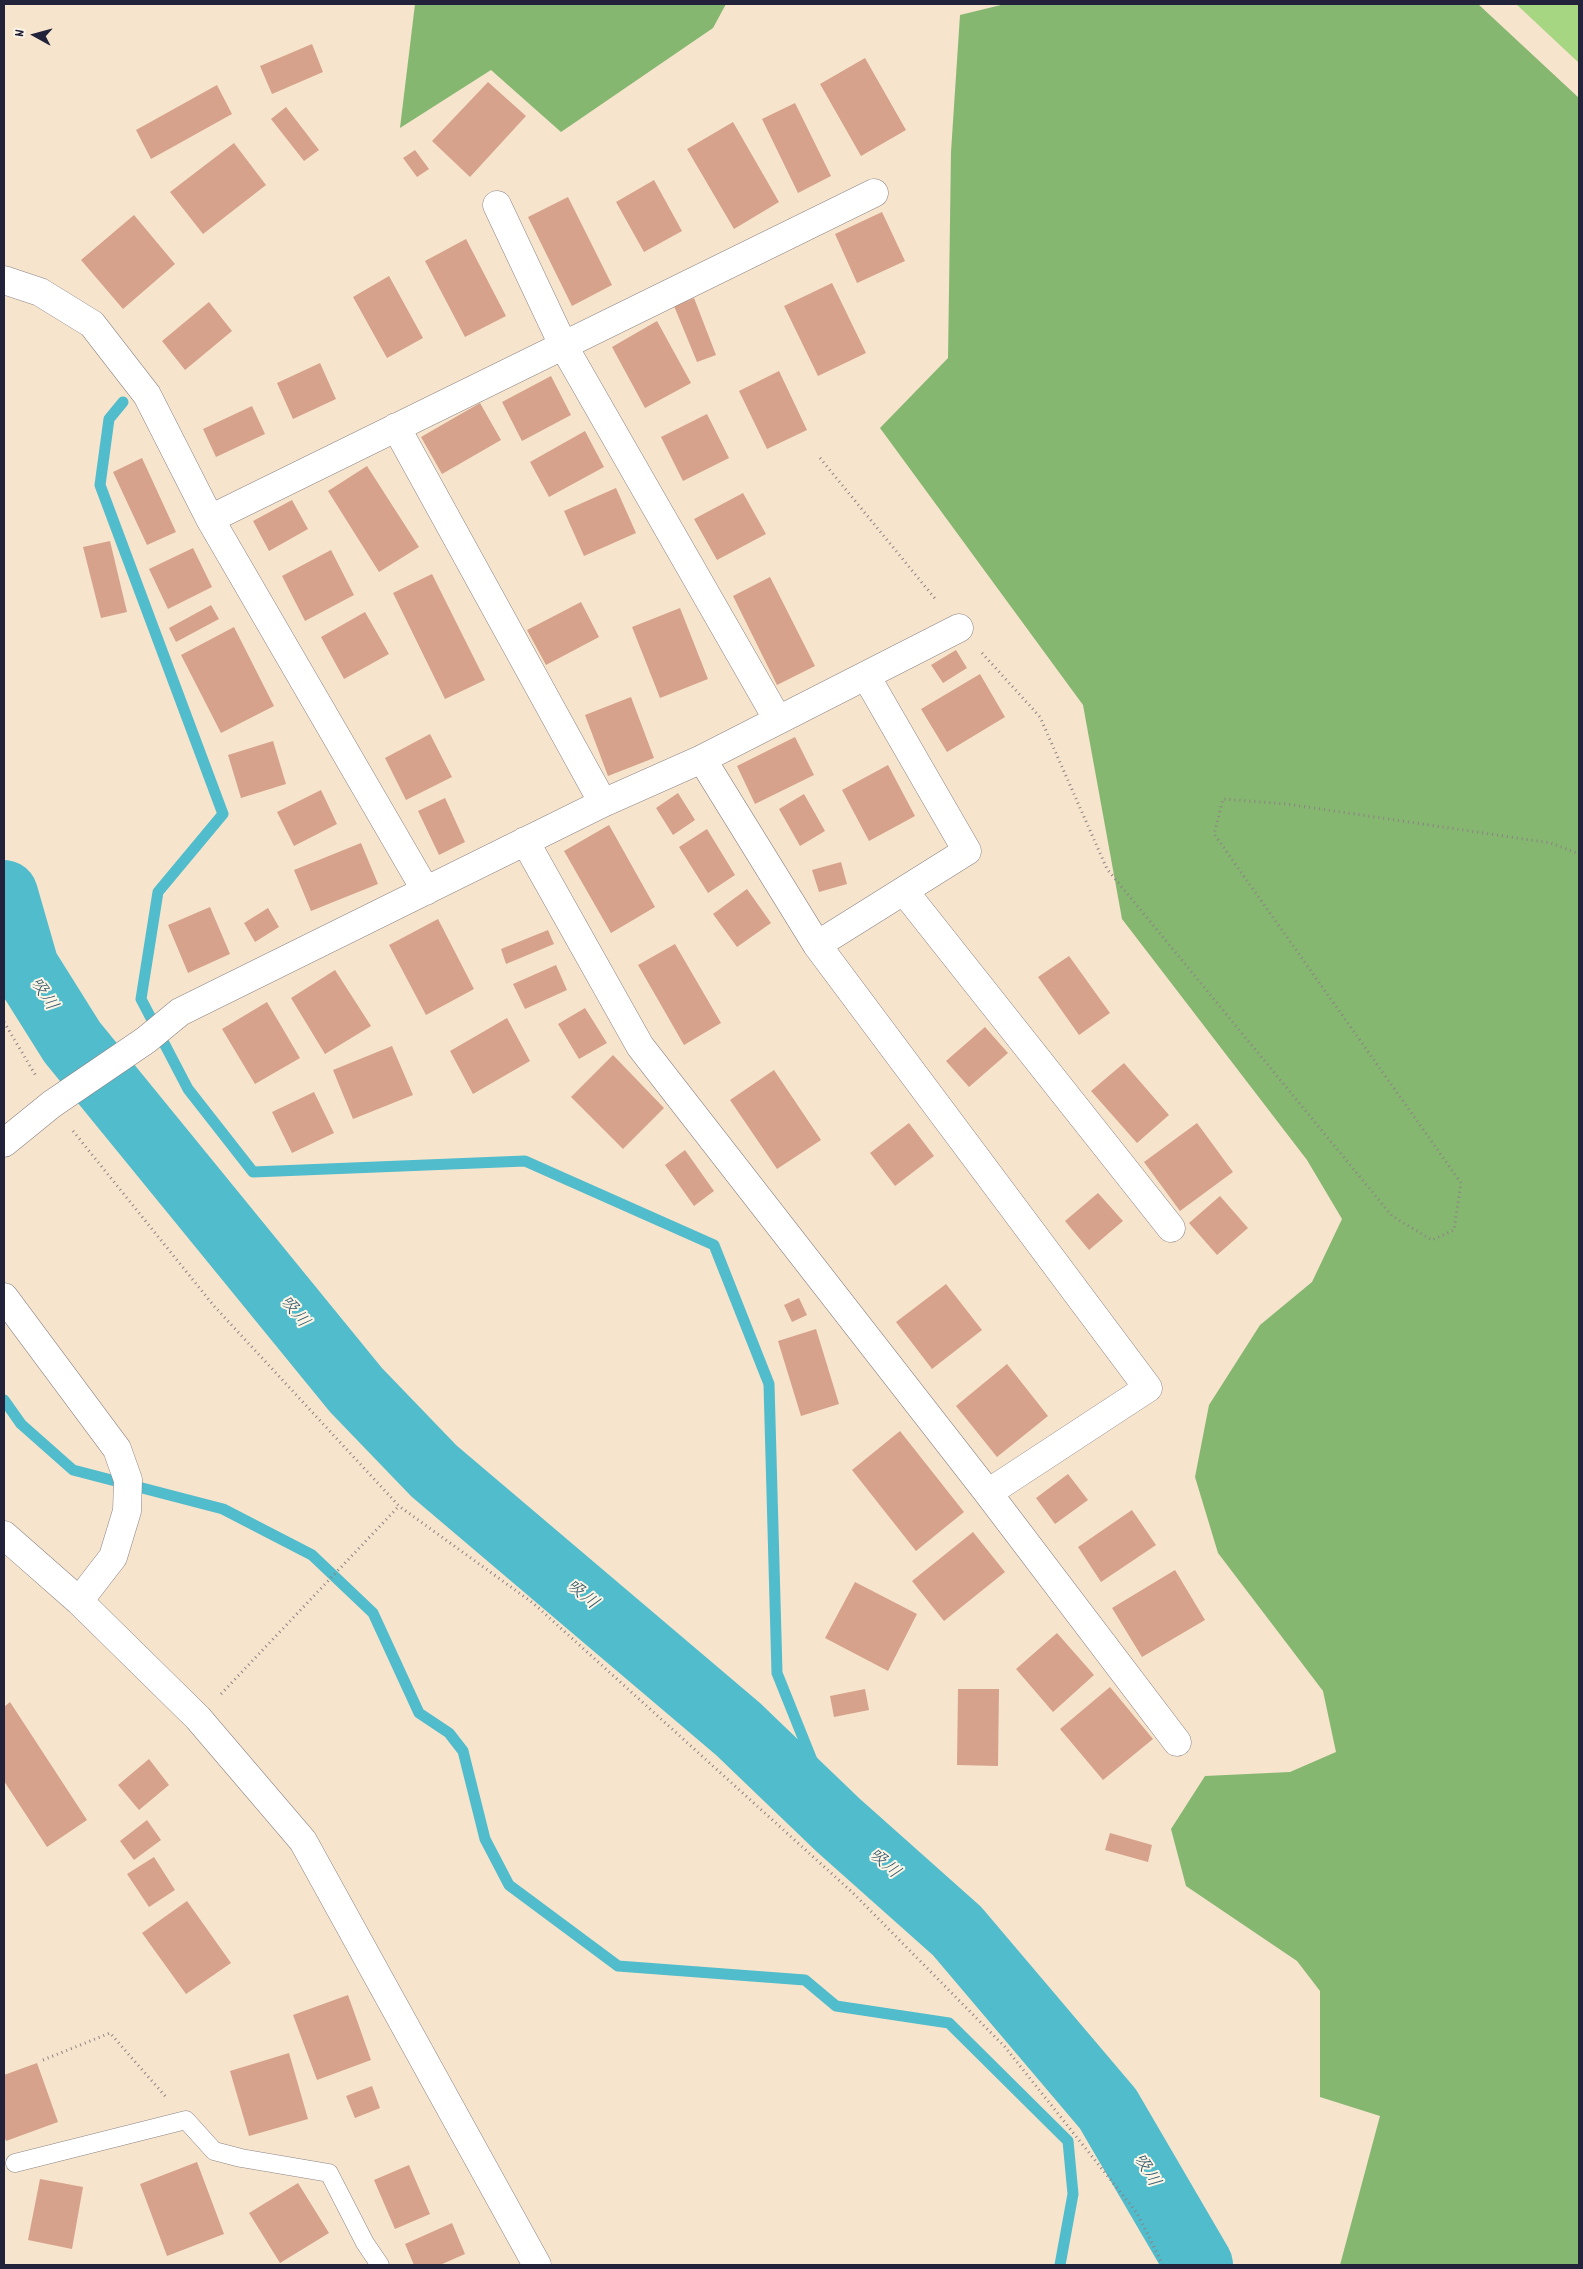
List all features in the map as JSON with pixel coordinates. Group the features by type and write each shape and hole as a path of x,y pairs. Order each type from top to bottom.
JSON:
{"street":[{"path":"210,519 874,193"},
{"path":"496,206 563,345 778,720"},
{"path":"4,280 40,292 92,324 147,396 210,519 426,891"},
{"path":"396,427 603,803"},
{"path":"4,1143 52,1104 146,1040 180,1012 525,840 702,759 959,628"},
{"path":"818,946 967,851 866,676"},
{"path":"702,759 818,946 1148,1388 988,1493"},
{"path":"525,840 640,1046 988,1493 1178,1742"},
{"path":"904,891 1171,1228"},
{"path":"4,1298 117,1449 128,1480 127,1511 113,1557 79,1601"},
{"path":"4,1535 79,1601 198,1718 303,1842 536,2265"}],"lane":[{"path":"15,2163 186,2120 214,2151 241,2158 329,2173 365,2243 380,2265"}],"path":[{"path":"820,458 959,628 1040,717 1106,870 1392,1216 1432,1240 1454,1230 1461,1183 1214,834 1223,799 1287,804 1551,843 1579,854"},
{"path":"4,1022 52,1104 214,1306 399,1506 533,1603 852,1892 1005,2046 1137,2213 1163,2265"},
{"path":"198,1718 399,1506"},
{"path":"43,2060 110,2033 186,2120"}],"green space":[{"path":"415,4 726,4 713,28 561,132 491,70 400,128"},
{"path":"1005,4 1478,4 1579,98 1579,2265 1340,2265 1380,2116 1320,2097 1320,1991 1297,1961 1186,1886 1171,1829 1205,1776 1290,1772 1336,1752 1323,1691 1218,1553 1195,1477 1209,1405 1260,1325 1312,1282 1342,1219 1307,1160 1122,919 1083,705 880,428 948,358 951,152 960,15"},
{"path":"1516,4 1579,4 1579,63"}],"building":[{"path":"312,44 323,72 272,94 260,66"},
{"path":"865,58 906,130 861,156 820,84"},
{"path":"488,82 526,116 470,177 432,141"},
{"path":"217,85 232,114 151,159 136,130"},
{"path":"795,103 831,176 798,193 762,119"},
{"path":"286,107 319,150 304,161 271,119"},
{"path":"733,122 779,202 734,229 687,149"},
{"path":"234,143 266,185 203,234 170,192"},
{"path":"415,150 429,169 417,177 403,158"},
{"path":"654,180 682,231 644,252 616,202"},
{"path":"568,197 612,285 572,306 528,217"},
{"path":"882,212 905,261 857,283 835,234"},
{"path":"134,215 175,264 123,309 81,260"},
{"path":"466,239 506,316 465,337 425,261"},
{"path":"389,276 423,338 387,358 353,297"},
{"path":"832,283 866,353 818,376 784,306"},
{"path":"694,298 716,355 697,362 674,306"},
{"path":"209,302 232,331 185,370 162,341"},
{"path":"657,321 691,383 645,408 612,347"},
{"path":"320,363 336,399 293,419 277,383"},
{"path":"779,371 807,430 767,449 739,391"},
{"path":"551,376 571,415 522,441 502,402"},
{"path":"480,403 501,440 442,474 421,437"},
{"path":"252,406 265,434 216,457 203,429"},
{"path":"707,414 729,458 683,481 661,437"},
{"path":"585,431 604,467 549,497 530,462"},
{"path":"142,458 176,532 147,545 113,472"},
{"path":"367,466 419,547 379,572 328,491"},
{"path":"616,488 636,533 584,556 564,511"},
{"path":"743,493 766,534 717,560 694,519"},
{"path":"292,500 308,529 269,551 253,521"},
{"path":"110,541 127,612 101,618 83,547"},
{"path":"193,548 212,587 168,609 149,569"},
{"path":"331,550 354,595 305,621 282,576"},
{"path":"432,574 485,680 445,699 393,593"},
{"path":"770,577 815,666 777,685 733,596"},
{"path":"581,602 599,637 546,665 527,630"},
{"path":"211,605 219,619 176,642 169,628"},
{"path":"680,608 708,679 660,698 632,627"},
{"path":"365,612 389,654 344,679 321,637"},
{"path":"234,627 274,706 221,733 181,655"},
{"path":"956,650 967,668 943,683 931,665"},
{"path":"980,674 1005,717 947,752 921,709"},
{"path":"631,697 654,758 608,776 585,715"},
{"path":"430,734 452,777 406,800 385,758"},
{"path":"795,737 814,775 755,804 737,766"},
{"path":"273,741 286,784 241,798 228,755"},
{"path":"888,765 915,816 869,841 842,790"},
{"path":"321,790 337,824 294,846 277,812"},
{"path":"678,793 695,820 673,835 656,808"},
{"path":"804,794 825,831 800,846 779,809"},
{"path":"445,798 465,842 439,855 418,811"},
{"path":"609,825 655,907 611,933 564,851"},
{"path":"707,829 735,875 708,893 679,847"},
{"path":"361,843 378,884 311,911 294,870"},
{"path":"841,862 847,884 819,892 812,870"},
{"path":"747,889 771,923 737,947 713,914"},
{"path":"210,907 230,954 188,973 168,925"},
{"path":"268,908 279,927 255,942 244,923"},
{"path":"438,919 474,989 426,1015 389,945"},
{"path":"548,930 554,944 506,964 501,949"},
{"path":"675,944 721,1023 684,1045 638,965"},
{"path":"1069,956 1110,1013 1079,1035 1038,977"},
{"path":"556,965 567,990 525,1009 513,984"},
{"path":"335,970 371,1026 325,1054 291,998"},
{"path":"267,1002 300,1058 255,1084 222,1029"},
{"path":"585,1008 607,1043 579,1059 558,1024"},
{"path":"507,1018 530,1061 473,1094 450,1051"},
{"path":"985,1027 1008,1053 969,1087 946,1061"},
{"path":"392,1046 413,1095 353,1119 333,1070"},
{"path":"613,1055 664,1108 623,1149 571,1097"},
{"path":"1124,1063 1169,1115 1137,1143 1091,1091"},
{"path":"774,1070 821,1140 777,1169 730,1100"},
{"path":"314,1092 334,1133 292,1153 272,1112"},
{"path":"909,1123 934,1156 895,1186 870,1153"},
{"path":"1197,1123 1233,1172 1180,1211 1144,1162"},
{"path":"685,1150 714,1191 694,1206 665,1165"},
{"path":"1098,1193 1123,1221 1089,1250 1065,1221"},
{"path":"1220,1196 1248,1228 1217,1255 1189,1223"},
{"path":"946,1284 982,1330 932,1369 896,1322"},
{"path":"799,1298 807,1315 792,1322 784,1305"},
{"path":"816,1329 839,1404 801,1416 778,1341"},
{"path":"1007,1364 1048,1416 997,1457 956,1406"},
{"path":"900,1431 964,1512 916,1551 852,1470"},
{"path":"1068,1474 1088,1500 1055,1524 1036,1498"},
{"path":"1132,1510 1156,1545 1101,1582 1078,1547"},
{"path":"973,1532 1005,1572 944,1621 912,1581"},
{"path":"1175,1570 1205,1620 1142,1657 1112,1608"},
{"path":"855,1582 917,1614 888,1671 825,1638"},
{"path":"1057,1633 1094,1675 1053,1712 1016,1669"},
{"path":"1110,1687 1153,1739 1103,1780 1060,1729"},
{"path":"865,1689 869,1710 834,1717 830,1696"},
{"path":"958,1689 999,1689 998,1766 957,1765"},
{"path":"10,1702 87,1820 47,1847 4,1781 4,1707"},
{"path":"149,1759 169,1785 139,1810 118,1785"},
{"path":"147,1820 161,1840 134,1860 120,1841"},
{"path":"1110,1833 1152,1845 1148,1862 1105,1850"},
{"path":"154,1857 175,1890 149,1907 127,1874"},
{"path":"187,1901 231,1963 186,1994 142,1933"},
{"path":"348,1995 371,2060 317,2080 293,2015"},
{"path":"289,2053 308,2119 249,2136 230,2071"},
{"path":"37,2063 58,2122 6,2141 4,2136 4,2075"},
{"path":"372,2086 380,2108 355,2118 346,2096"},
{"path":"197,2162 224,2234 167,2256 140,2184"},
{"path":"409,2165 430,2214 395,2229 374,2180"},
{"path":"40,2179 83,2187 72,2249 28,2240"},
{"path":"298,2183 329,2233 280,2263 249,2213"},
{"path":"452,2223 465,2254 440,2265 414,2265 405,2244"}],"waterway":[{"path":"123,402 109,419 100,485 223,814 158,892 141,999 188,1089 253,1172 525,1161 714,1245 769,1384 777,1673 838,1825"},
{"name":"吸川","path":"4,894 25,967 72,1042 356,1390 434,1471 738,1729 838,1825 957,1931 1108,2109 1199,2265"},
{"path":"4,1400 21,1424 73,1470 223,1509 312,1555 373,1613 419,1713 449,1733 463,1751 485,1839 509,1885 618,1966 805,1980 836,2006 949,2023 1068,2141 1073,2194 1060,2265"}]}
